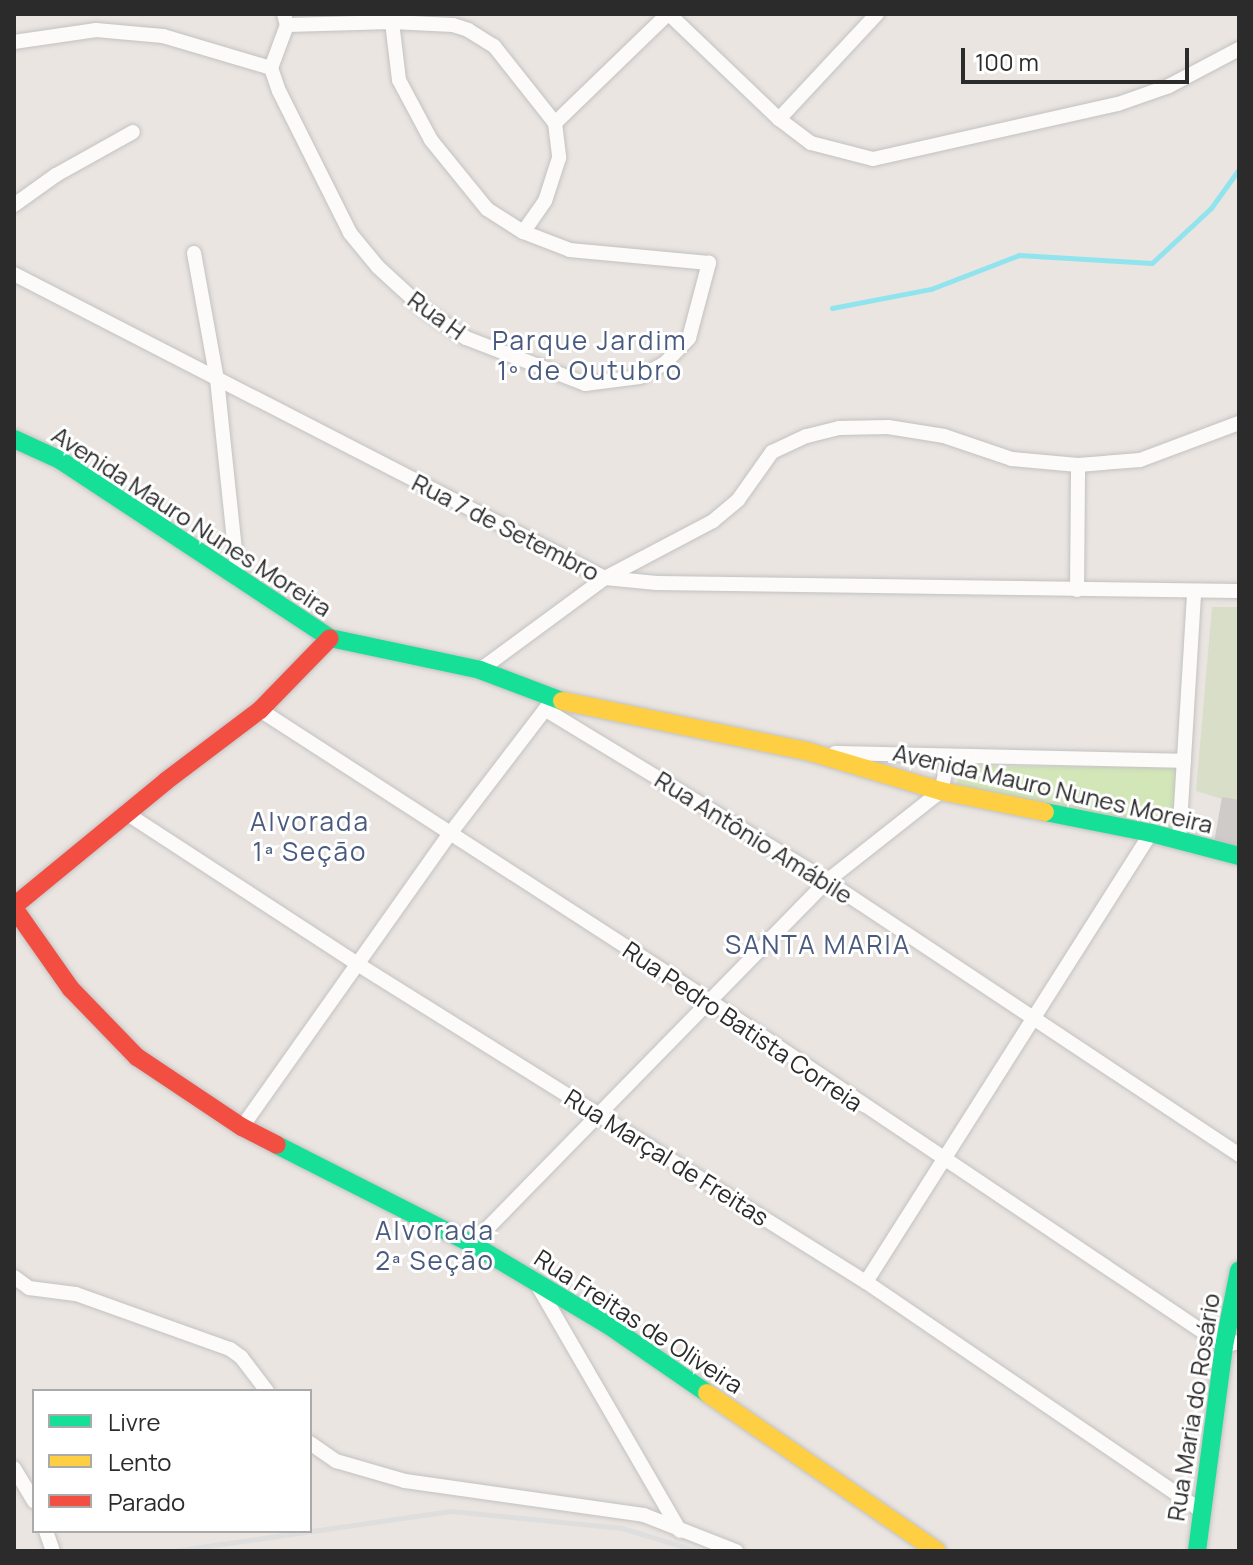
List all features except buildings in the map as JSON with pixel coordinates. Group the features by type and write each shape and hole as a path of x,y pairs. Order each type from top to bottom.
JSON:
{"street":[{"path":"555,123 669,14 779,119 811,143 873,159 1118,104 1169,86 1239,49"},
{"path":"779,119 877,14"},
{"path":"14,42 96,30 163,36 271,68 285,20 392,22 468,30 494,46 555,123 559,158 545,201 523,232 487,209 431,140 399,80 392,22"},
{"name":"Rua H","path":"271,68 279,91 350,233 378,267 426,311 466,338 585,384 640,377 665,363 689,338 709,263 570,250 523,232"},
{"path":"14,205 56,175 133,132"},
{"path":"194,253 217,379 238,580"},
{"name":"Rua 7 de Setembro","path":"14,274 605,578 657,583 1239,591"},
{"path":"480,670 605,578 713,521 738,500 772,452 807,436 839,428 888,427 944,436 1012,459 1078,465 1140,460 1239,423"},
{"name":"Avenida Mauro Nunes Moreira","path":"14,439 60,460 330,638 480,670 549,704 810,752 941,791 1151,833 1239,856"},
{"path":"1077,590 1078,465"},
{"path":"1179,840 1194,592"},
{"path":"14,907 126,813 260,710 330,638"},
{"path":"242,1127 449,835 549,704"},
{"name":"Rua Antônio Amábile","path":"549,704 827,881 1239,1155"},
{"name":"Rua Pedro Batista Correia","path":"260,710 710,1001 944,1161 1232,1344"},
{"name":"Avenida Mauro Nunes Moreira","path":"810,752 1184,761"},
{"path":"472,1244 827,881 941,791 949,757"},
{"name":"Rua Marçal de Freitas","path":"126,813 359,965 866,1282 1200,1510"},
{"path":"866,1282 1151,833"},
{"name":"Rua Freitas de Oliveira","path":"14,907 71,989 137,1057 242,1127 472,1244 608,1325 937,1551"},
{"name":"Rua Maria do Rosário","path":"1197,1551 1200,1510 1232,1344 1239,1270"},
{"path":"14,1277 29,1288 76,1294 230,1349 241,1357 265,1389"},
{"path":"535,1280 680,1532"},
{"path":"312,1444 336,1461 405,1481 603,1506 644,1515 680,1532 736,1551"},
{"path":"14,1468 32,1495"}],"green space":[{"path":"1212,607 1239,607 1239,804 1196,791"},
{"path":"962,766 1178,767 1174,833 955,788"}],"waterway":[{"path":"832,308 931,289 1019,255 1152,263 1211,208 1239,169"}],"railway":[{"path":"312,1531 451,1511 622,1528 697,1551"},
{"path":"173,1551 298,1533"}],"traffic: fast":[{"path":"14,439 60,460 330,638 480,670 562,701"},
{"path":"1045,812 1151,833 1239,856"},
{"path":"277,1145 472,1244 608,1325 707,1393"},
{"path":"1197,1551 1224,1346 1239,1270"}],"traffic: slow":[{"path":"562,701 810,752 941,791 1045,812"},
{"path":"707,1393 937,1551"}],"traffic: jam":[{"path":"14,906 166,781 260,710 330,638"},
{"path":"14,908 71,989 137,1057 242,1127 277,1145"}],"district":[{"name":"Parque Jardim 1º de Outubro","path":"590,356"},
{"name":"Alvorada 1ª Seção","path":"310,837"},
{"name":"SANTA MARIA","path":"818,945"},
{"name":"Alvorada 2ª Seção","path":"435,1246"}]}
